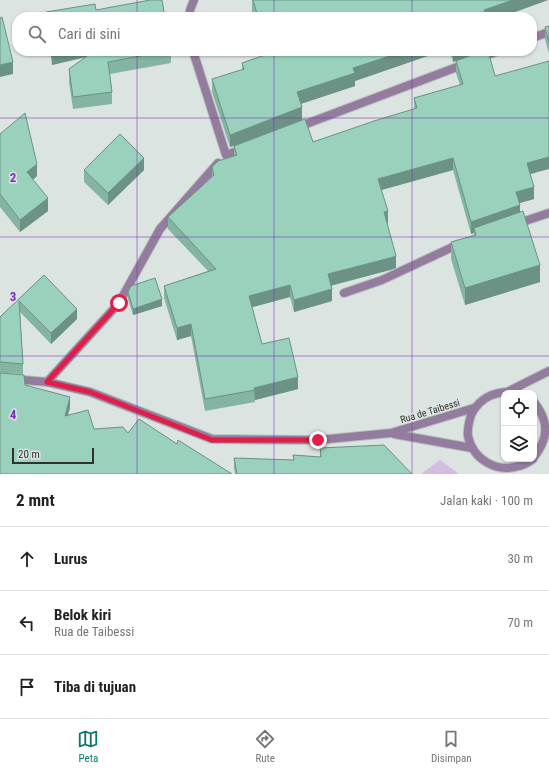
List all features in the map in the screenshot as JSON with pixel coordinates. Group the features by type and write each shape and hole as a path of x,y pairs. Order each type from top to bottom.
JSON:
{"street":[{"path":"190,12 194,0"},
{"path":"537,36 549,32"},
{"path":"195,56 226,155"},
{"path":"292,130 485,56"},
{"path":"47,382 119,303 160,229 226,155 248,147"},
{"path":"512,226 549,213"},
{"path":"344,293 382,280 467,241"},
{"path":"511,390 549,371"},
{"name":"Rua de Taibessi","path":"0,378 47,382 90,392 212,440 318,440 391,433 474,408"},
{"path":"501,392 496,392 484,398 474,408 469,421 468,435 472,448 482,459 494,466 503,474"},
{"path":"537,405 547,419 547,439 537,454"},
{"name":"Rua de Taibessi","path":"391,433 472,448"},
{"path":"494,466 507,469 521,466 527,462"}],"shaded area":[{"path":"440,460 459,474 421,474"}],"building":[{"path":"150,0 162,0 164,12 46,12 95,4 96,10"},
{"path":"253,0 513,0 484,10 485,12 257,12"},
{"path":"2,17 13,62 0,65 0,18"},
{"path":"549,26 549,42 545,27"},
{"path":"87,56 140,56 108,62 112,92 73,97 69,69"},
{"path":"262,56 390,56 353,68 355,73 297,92 302,107 230,135 212,79 244,69 242,63"},
{"path":"469,56 489,56 495,76 549,61 549,157 527,163 534,187 516,192 520,205 471,222 453,158 378,179 388,211 384,212 396,256 328,274 332,289 294,300 290,285 249,296 262,344 289,338 298,377 254,388 255,390 205,399 191,324 177,328 164,286 216,269 168,217 214,175 212,167 218,161 237,155 234,146 305,119 313,142 417,108 414,98 463,84 456,61"},
{"path":"25,113 37,164 27,172 48,198 20,220 0,194 0,134"},
{"path":"120,134 144,158 108,193 84,170"},
{"path":"523,211 540,265 465,288 451,242 476,235 474,228"},
{"path":"44,275 77,309 51,333 19,301 23,364 0,362 0,317"},
{"path":"155,278 162,299 133,309 128,292 131,286"},
{"path":"0,373 24,375 25,385 70,397 65,416 88,410 94,429 123,427 128,433 139,419 177,444 178,440 232,474 0,474"},
{"path":"384,445 412,474 237,474 234,458 294,460 293,455 321,457 320,448"}],"route":[{"path":"119,303 47,382 90,392 212,440 318,440"}]}
